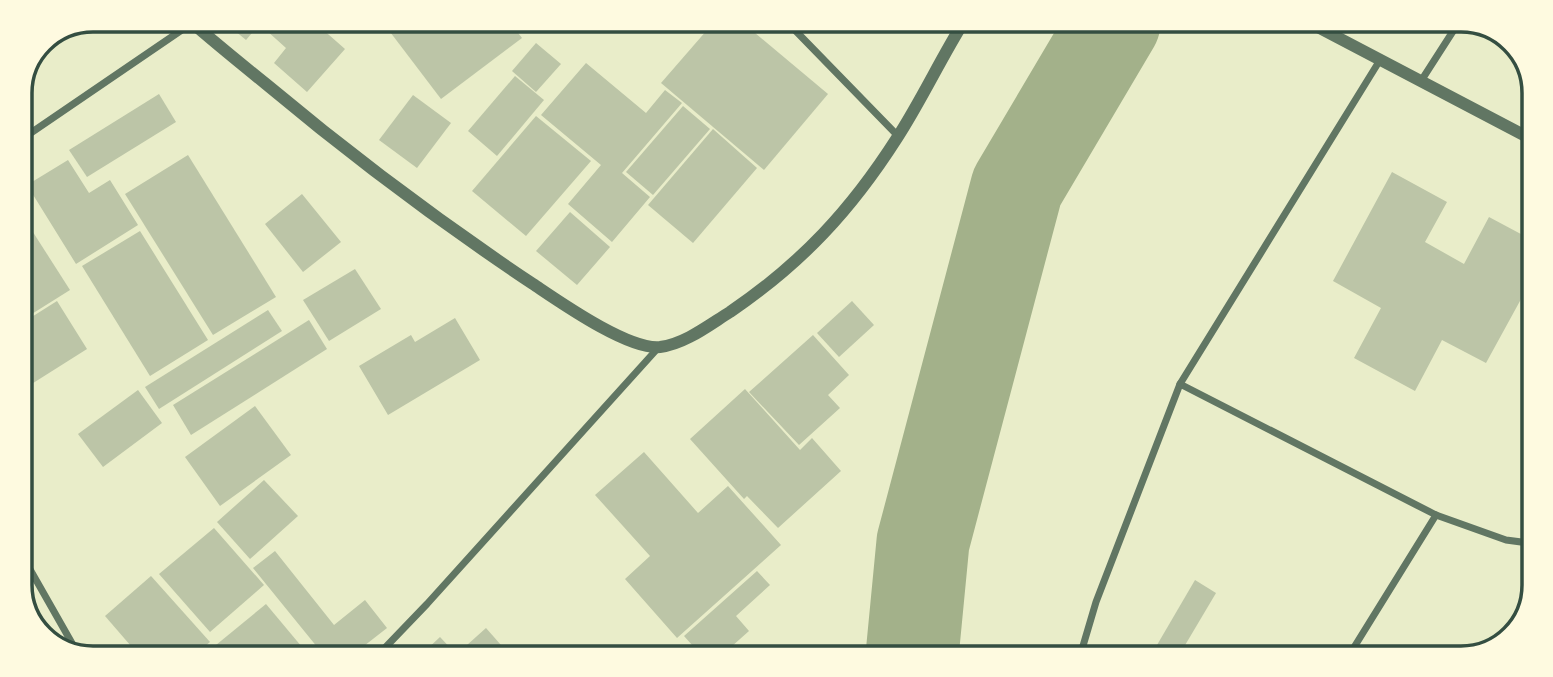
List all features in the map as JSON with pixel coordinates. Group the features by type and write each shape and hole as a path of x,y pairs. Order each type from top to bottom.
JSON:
{"street":[{"path":"32,132 175,32"},
{"path":"204,32 381,178 495,258 565,305 628,341 658,348 681,341 708,326 771,284 817,242 850,205 898,136 958,32"},
{"path":"797,32 898,136"},
{"path":"1327,32 1521,134"},
{"path":"1421,82 1453,32"},
{"path":"1083,646 1096,602 1180,384 1380,60"},
{"path":"386,646 437,594 658,348"},
{"path":"1180,384 1436,515 1506,540 1522,542"},
{"path":"1355,646 1436,515"},
{"path":"32,573 71,642"}],"building":[{"path":"236,32 253,32 246,40"},
{"path":"268,32 326,32 345,49 307,92 274,63 286,48"},
{"path":"390,32 517,32 522,38 441,99"},
{"path":"705,32 754,32 828,94 764,170 661,83"},
{"path":"536,43 561,64 536,92 512,71"},
{"path":"586,63 646,113 665,90 682,103 622,173 650,197 612,242 568,204 601,165 541,115"},
{"path":"515,76 544,100 497,156 468,131"},
{"path":"159,94 176,122 87,177 69,150"},
{"path":"413,95 451,123 417,168 379,140"},
{"path":"683,106 710,129 653,195 626,172"},
{"path":"536,116 591,161 526,236 472,191"},
{"path":"713,129 757,168 693,243 648,205"},
{"path":"188,155 276,297 213,335 125,194"},
{"path":"68,160 89,193 110,180 138,225 76,264 32,193 32,182"},
{"path":"1392,172 1447,202 1425,242 1464,264 1489,217 1521,234 1521,298 1486,363 1442,340 1415,391 1354,358 1381,308 1333,281"},
{"path":"302,194 341,242 303,272 265,224"},
{"path":"570,212 610,247 577,285 536,251"},
{"path":"32,231 70,290 32,314"},
{"path":"140,231 208,340 150,376 82,266"},
{"path":"355,269 381,309 329,341 303,300"},
{"path":"57,301 87,349 32,384 32,317"},
{"path":"852,301 874,325 839,357 817,333"},
{"path":"268,310 282,331 159,409 145,387"},
{"path":"455,318 480,360 388,415 359,366 411,335 415,342"},
{"path":"309,320 327,349 191,435 173,405"},
{"path":"813,335 849,375 828,395 840,408 799,445 749,392"},
{"path":"745,389 800,450 812,438 841,471 778,528 747,496 744,499 690,439"},
{"path":"138,390 162,423 103,467 78,434"},
{"path":"255,406 291,455 220,506 185,457"},
{"path":"644,452 698,513 728,486 781,545 677,638 625,579 650,556 595,495"},
{"path":"264,480 298,516 250,559 217,522"},
{"path":"214,528 264,585 210,632 159,574"},
{"path":"275,551 334,625 365,600 387,628 364,646 316,646 253,568"},
{"path":"757,571 770,585 736,616 749,631 732,646 693,646 684,636"},
{"path":"151,576 210,642 205,646 131,646 105,616"},
{"path":"1195,580 1216,593 1185,646 1156,646"},
{"path":"266,604 301,646 217,646"},
{"path":"486,628 502,646 466,646"},
{"path":"440,637 448,646 430,646"}],"waterway":[{"path":"913,646 923,542 1017,187 1109,32"}]}
